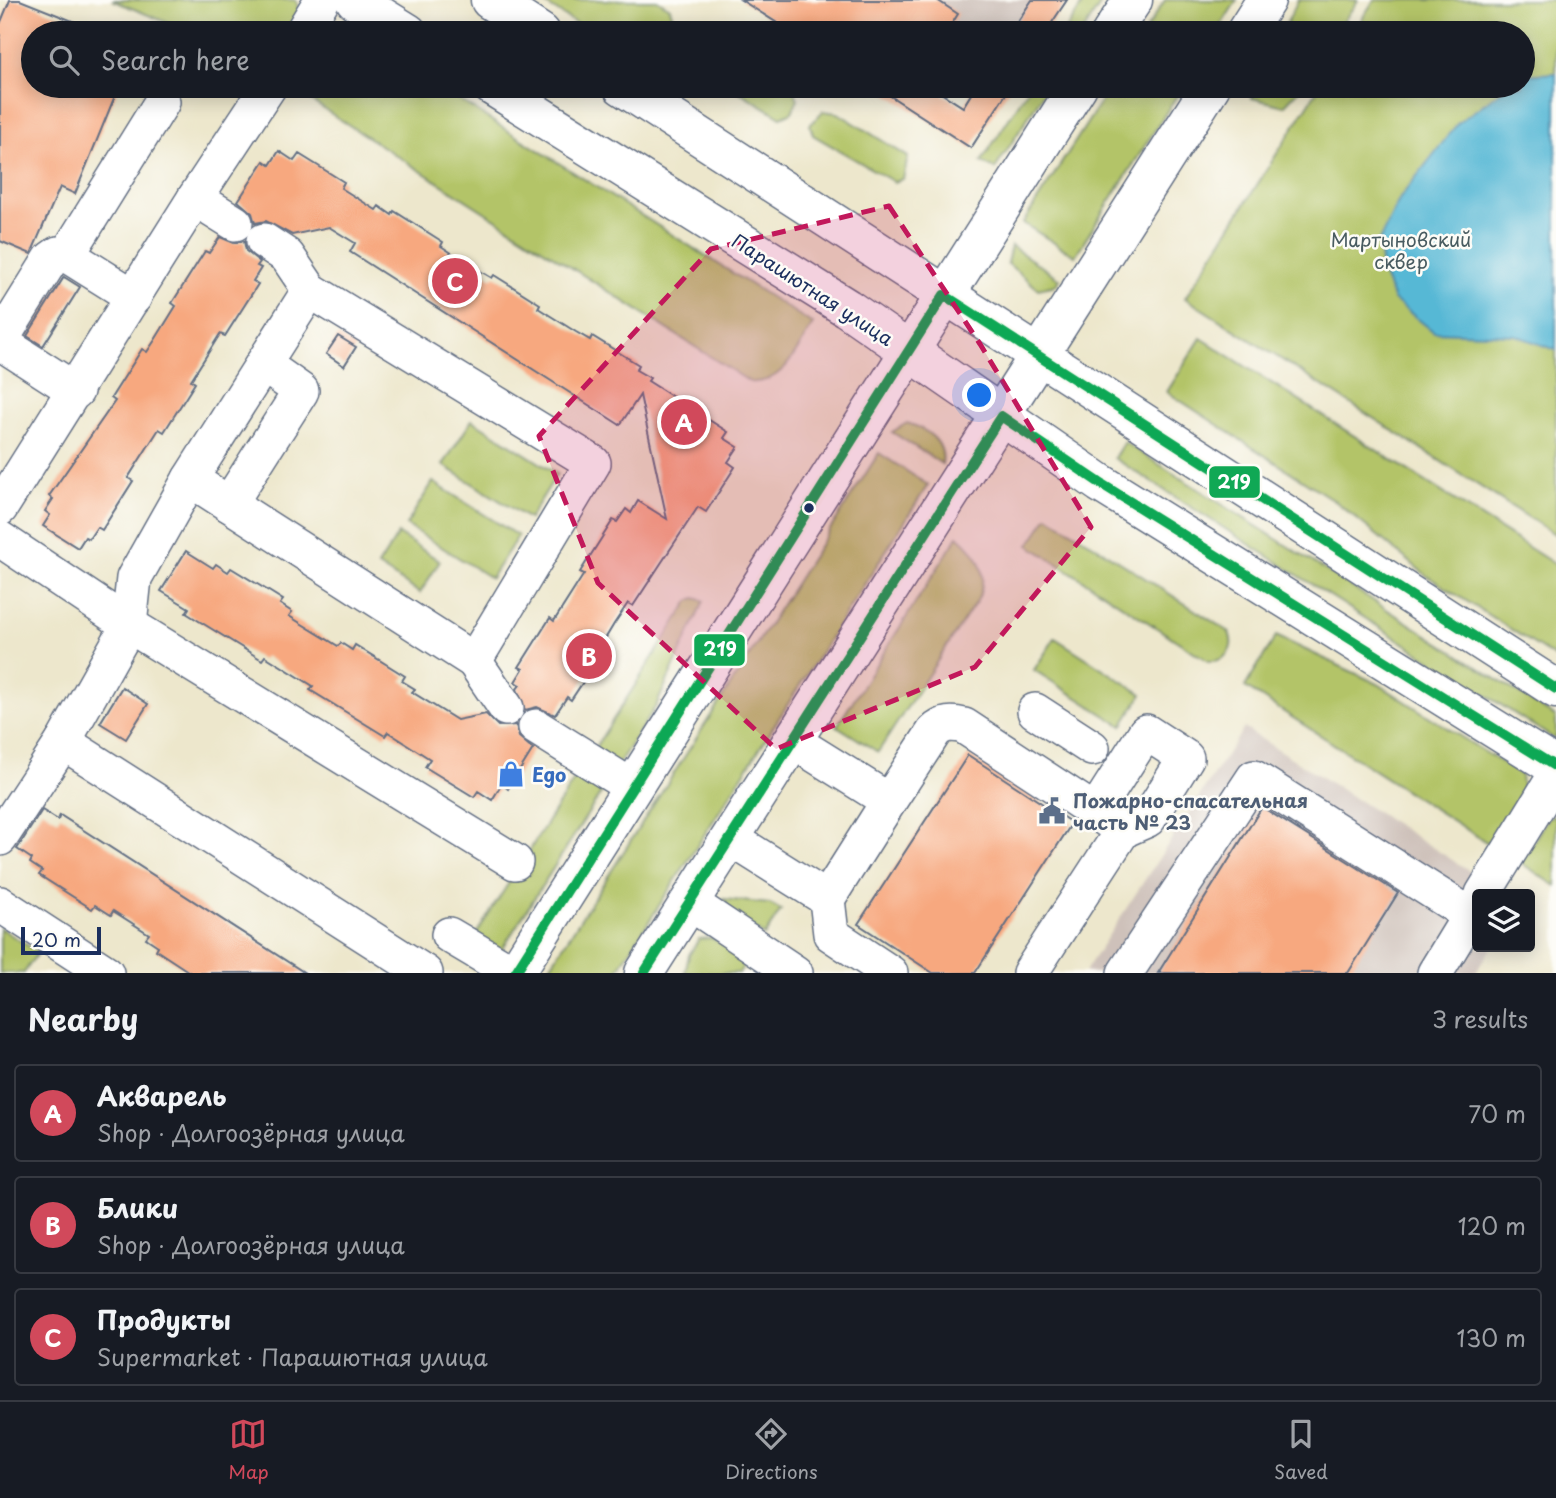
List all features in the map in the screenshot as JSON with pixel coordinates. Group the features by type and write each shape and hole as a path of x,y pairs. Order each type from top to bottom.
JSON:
{"main road":[{"path":"355,0 389,21"},
{"path":"490,0 522,21"},
{"path":"1119,21 1133,0"},
{"path":"1253,21 1266,0"},
{"name":"Парашютная улица","path":"511,98 835,301 1100,483 1556,766"},
{"path":"640,98 1556,689"},
{"path":"514,973 1070,98"},
{"path":"659,963 689,902 1203,98"}],"lane":[{"path":"310,21 323,0"},
{"path":"0,508 261,98"},
{"path":"67,255 162,102"},
{"path":"195,198 287,256 310,290 593,463 474,661"},
{"path":"76,391 0,342 51,259 58,254 67,255 134,297"},
{"path":"0,838 63,743 129,625 134,578 190,479 310,290"},
{"path":"229,504 301,391 263,365"},
{"path":"190,479 474,661 506,708"},
{"path":"0,539 129,625 515,862"},
{"path":"1035,711 1080,740 1040,775"},
{"path":"890,973 831,934 827,899 934,732 940,726 951,723 964,726 1109,821 1030,973"},
{"path":"536,727 632,787"},
{"path":"793,741 889,801"},
{"path":"63,743 425,973"},
{"path":"1486,889 1556,775"},
{"path":"1125,973 1254,778 1472,901"},
{"path":"730,838 827,899"},
{"path":"689,902 795,973"},
{"path":"0,904 106,973"},
{"path":"1435,973 1472,912"},
{"path":"449,935 514,973"}],"highlighted area":[{"path":"889,206 980,344 1091,527 975,667 776,749 598,583 539,436 711,249"}],"shaded area":[{"path":"741,0 1067,0 1053,21 774,21"},
{"path":"1244,728 1498,889 1472,889 1472,952 1489,952 1475,973 1084,973"}],"green space":[{"path":"112,0 296,0 299,11 294,21 163,21"},
{"path":"539,0 657,0 670,8 674,21 572,21"},
{"path":"1085,0 1103,0 1090,21 1072,21"},
{"path":"1165,0 1237,0 1224,21 1152,21"},
{"path":"1298,0 1358,0 1344,21 1288,21"},
{"name":"Мартыновский сквер","path":"1374,0 1556,0 1556,535 1185,298 1312,98 1535,98 1535,21 1361,21"},
{"path":"307,98 456,98 813,324 789,363 781,371 762,381 750,382"},
{"path":"750,98 798,98 792,112 781,117"},
{"path":"1022,98 1040,98 995,169 981,162"},
{"path":"1103,98 1175,98 1075,256 1023,223"},
{"path":"1252,98 1292,98 1284,106"},
{"path":"823,111 838,113 908,157 903,179 894,182 813,135 810,125"},
{"path":"1011,246 1060,279 1056,285 1038,289 1007,263"},
{"path":"1201,338 1556,565 1556,658 1427,576 1335,501 1167,392"},
{"path":"472,420 557,474 529,519 443,465"},
{"path":"907,423 934,438 941,449 942,464 892,432"},
{"path":"1124,442 1556,717 1556,740 1114,458"},
{"path":"879,453 928,485 616,973 546,973"},
{"path":"433,482 518,536 491,578 406,525"},
{"path":"1048,516 1229,632 1231,644 1228,653 1220,659 1208,661 1029,545"},
{"path":"398,534 440,561 420,593 378,566"},
{"path":"958,536 980,563 982,587 979,597 878,752 837,726"},
{"path":"695,598 704,601 656,706 617,766 593,751 689,601"},
{"path":"1276,636 1378,684 1521,775 1524,802 1497,849 1245,687"},
{"path":"1055,638 1142,694 1122,726 1034,670"},
{"path":"583,766 608,782 500,952 475,936"},
{"path":"1556,815 1556,886 1521,863 1548,817"},
{"path":"724,899 770,904 781,910 764,936 730,912"},
{"path":"0,928 38,952 24,973 0,973"},
{"path":"711,938 750,956 739,973 685,973 689,955 699,939"}],"water":[{"path":"1556,73 1556,350 1515,335 1434,332 1394,300 1382,271 1379,241 1400,198 1458,123 1492,98 1535,98 1535,74"}],"building":[{"path":"10,0 20,0 72,21 21,21 21,98 114,98 75,194 60,187 31,254 0,241 0,24"},
{"path":"741,0 937,0 958,14 954,21 774,21"},
{"path":"1032,0 1067,0 1053,21 1018,21"},
{"path":"894,98 949,98 963,107 969,98 1003,98 971,148"},
{"path":"279,151 294,161 299,154 344,182 341,188 376,210 379,206 392,215 394,211 443,242 441,246 470,265 492,278 494,275 540,304 538,308 576,332 590,340 592,336 639,365 636,370 650,378 648,381 728,432 724,438 738,447 728,462 735,467 706,512 698,507 633,606 628,603 614,624 599,649 603,652 571,700 567,697 555,715 537,707 525,710 517,689 520,685 515,682 523,669 519,667 550,618 554,621 584,574 580,572 613,520 617,522 626,509 631,513 638,501 667,519 640,395 620,425 350,252 355,243 329,227 292,235 266,221 255,223 252,213 238,201 264,161 270,165"},
{"path":"220,237 234,243 244,241 246,251 260,262 257,266 261,268 253,281 258,284 225,336 220,334 191,380 195,383 164,432 159,429 128,478 133,481 102,530 97,527 89,539 85,537 78,548 43,526 50,515 45,511 53,499 49,496 115,401 111,398 142,349 147,352 155,340 176,306 172,303 205,251 209,253"},
{"path":"64,277 80,287 43,346 27,336"},
{"path":"338,336 356,347 344,366 326,354"},
{"path":"186,551 213,568 216,564 228,572 231,568 283,600 280,604 292,612 289,616 338,646 341,643 352,650 355,645 405,676 402,681 415,689 412,692 457,720 486,714 498,726 516,725 519,737 533,749 508,789 502,784 492,800 478,791 474,797 425,767 430,759 388,732 385,736 310,690 313,686 265,656 262,660 186,613 189,608 161,591"},
{"path":"122,687 148,704 126,739 100,723"},
{"path":"968,755 1072,823 975,973 933,973 858,924"},
{"path":"1262,807 1398,893 1348,973 1158,973"},
{"path":"42,810 58,820 60,815 305,973 191,973 156,950 158,946 146,938 149,934 113,911 111,915 95,905 92,909 39,875 42,871 30,863 32,859 17,849"}],"transit line":[{"name":"219","path":"515,973 944,295 1556,689"},
{"name":"219","path":"644,973 1001,416 1100,483 1556,767"}],"place":[{"name":"Продукты","path":"455,281"},
{"name":"Акварель","path":"684,422"},
{"name":"Блики","path":"589,656"},
{"name":"Ego","path":"511,774"},
{"name":"Пожарно-спасательная часть № 23","path":"1052,811"}]}
